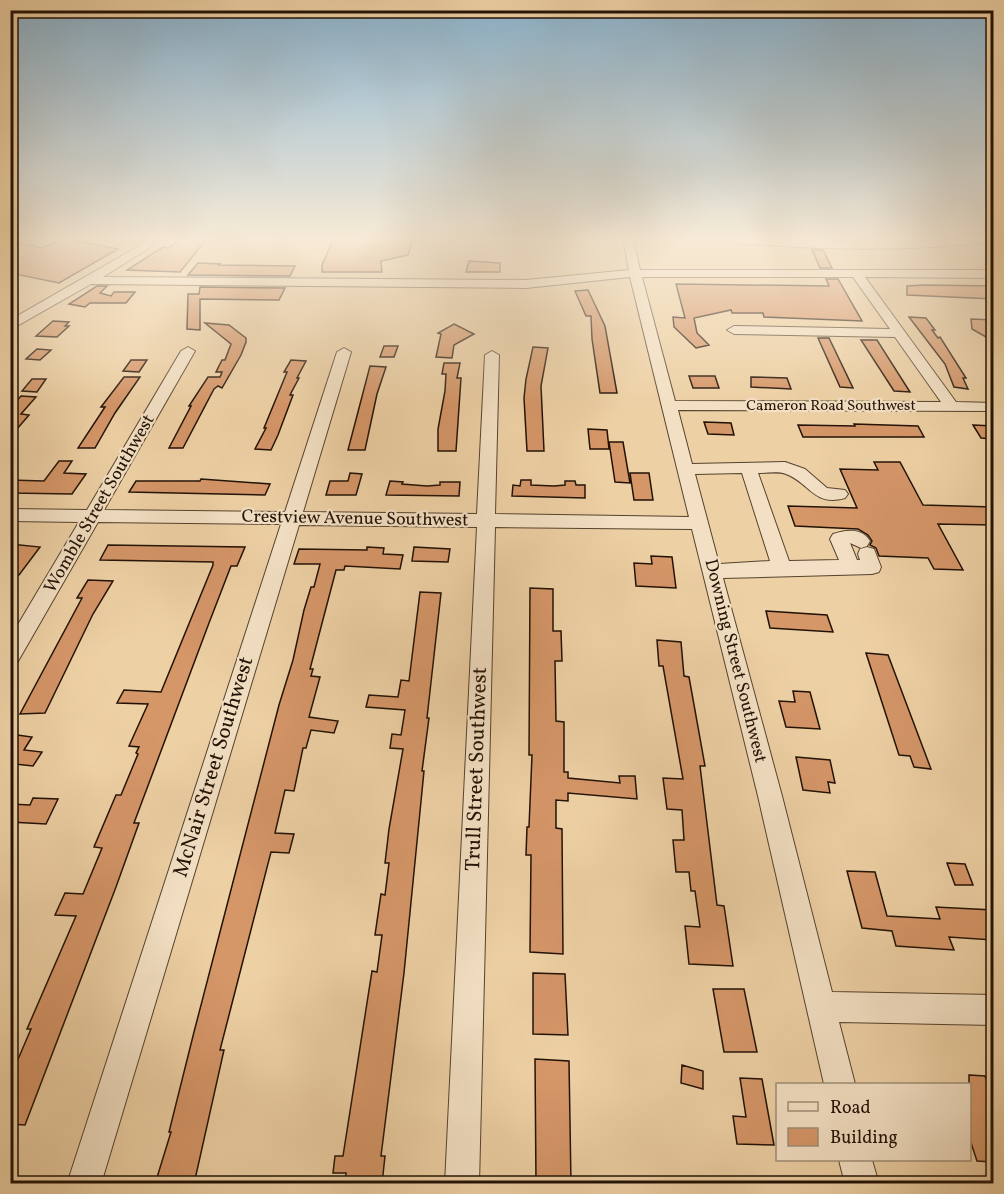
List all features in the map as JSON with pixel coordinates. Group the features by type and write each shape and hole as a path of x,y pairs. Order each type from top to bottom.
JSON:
{"street":[{"path":"10,326 64,294"},
{"name":"Downing Street Southwest","path":"640,294 770,795 838,1083"},
{"path":"871,294 952,407"},
{"path":"734,330 898,333"},
{"name":"Womble Street Southwest","path":"10,657 188,351"},
{"name":"McNair Street Southwest","path":"84,1184 344,352"},
{"name":"Trull Street Southwest","path":"462,1184 492,355"},
{"name":"Cameron Road Southwest","path":"669,405 993,407"},
{"path":"686,469 785,467 799,473 823,493 839,494"},
{"path":"748,468 782,568"},
{"name":"Crestview Avenue Southwest","path":"10,515 699,523"},
{"path":"712,571 782,568 851,568 872,567 864,548 854,536 839,539 851,568"},
{"path":"820,1007 993,1010"},
{"path":"856,1161 862,1184"}],"building":[{"path":"85,294 111,296 113,294 134,294 126,303 90,303 85,307 69,304"},
{"path":"188,294 282,294 279,300 200,299 200,330 187,329"},
{"path":"576,294 590,294 605,326 617,393 600,393 591,316 586,316"},
{"path":"679,294 846,294 862,321 764,317 763,313 732,313 731,310 694,318 697,333 709,345 696,348 674,327 673,317 685,318"},
{"path":"993,294 993,299 907,295"},
{"path":"909,317 926,318 966,378 963,378 968,389 954,387 945,364"},
{"path":"971,319 993,320 993,341 972,329"},
{"path":"53,321 69,322 65,326 69,326 57,337 36,336"},
{"path":"205,323 229,325 246,338 246,342 222,388 218,386 214,389 183,448 169,448 191,406 189,406 208,377 220,377 222,372 216,372 222,360 225,360 231,344"},
{"path":"454,324 474,334 454,345 452,358 436,357 441,334 438,333"},
{"path":"818,338 829,338 853,388 840,387"},
{"path":"861,340 877,340 910,392 894,391"},
{"path":"384,346 398,346 394,357 380,357"},
{"path":"533,347 548,348 541,386 544,451 527,451 524,398"},
{"path":"37,349 51,350 40,360 26,359"},
{"path":"131,360 147,360 139,372 123,371"},
{"path":"291,360 306,361 290,395 293,395 278,435 271,450 255,449 266,428 264,428 287,372 284,372"},
{"path":"444,363 460,363 457,378 461,378 456,451 438,451 438,429 445,391 446,374 442,374"},
{"path":"370,366 386,367 377,394 365,450 348,450"},
{"path":"689,376 715,376 719,388 693,388"},
{"path":"124,377 140,377 115,413 95,448 78,448 105,407 101,407"},
{"path":"751,377 787,378 791,389 751,387"},
{"path":"32,379 46,379 37,392 22,391"},
{"path":"21,396 36,397 21,414 29,415 10,437 10,408"},
{"path":"704,422 731,423 734,435 708,434"},
{"path":"854,424 918,426 924,437 803,437 798,425 855,426"},
{"path":"973,425 993,426 993,439 981,438"},
{"path":"588,429 607,430 609,449 590,449"},
{"path":"609,442 623,442 630,483 615,482"},
{"path":"59,461 72,461 64,473 86,474 72,494 10,493 10,480 44,481"},
{"path":"874,462 900,462 923,505 993,507 993,525 938,524 963,570 934,569 928,558 879,556 876,548 870,545 872,541 868,535 858,529 795,526 788,506 857,508 840,469 878,470"},
{"path":"350,473 362,474 356,495 326,495 330,481 348,481"},
{"path":"630,473 649,473 653,500 634,500"},
{"path":"201,479 270,484 265,495 129,492 136,481 200,481"},
{"path":"521,480 531,480 531,485 554,486 565,485 565,481 575,481 576,485 585,485 585,498 512,496 513,485 520,486"},
{"path":"390,481 427,486 440,485 440,482 460,482 459,496 386,495"},
{"path":"10,544 40,547 19,575 10,575"},
{"path":"108,545 245,547 237,566 231,566 209,623 134,823 139,823 116,887 25,1125 10,1124 10,1078 31,1029 27,1029 76,916 55,915 65,893 83,894 102,848 94,847 116,795 121,795 138,754 136,753 139,747 129,746 148,704 117,703 124,690 161,692 213,565 213,562 100,560"},
{"path":"367,547 384,548 383,554 403,555 400,569 345,566 344,570 336,570 310,669 313,669 311,676 320,677 309,717 338,721 334,733 311,730 306,748 303,748 294,791 285,790 275,833 294,834 289,853 271,852 220,1050 224,1050 194,1184 155,1184 171,1132 169,1132 194,1032 279,705 293,660 304,610 311,587 314,587 320,564 294,564 299,549 367,550"},
{"path":"414,547 450,549 448,562 412,561"},
{"path":"651,556 672,557 676,588 636,586 634,563 652,564"},
{"path":"88,580 113,581 93,614 45,713 20,714 82,598 77,598"},
{"path":"530,588 553,589 553,631 561,631 562,661 555,661 556,721 564,722 564,772 568,772 568,778 620,783 619,776 635,776 637,799 568,793 568,801 556,800 556,828 562,829 563,954 530,952 531,855 526,855 532,755 529,755"},
{"path":"420,592 441,593 427,718 429,718 404,973 381,1156 385,1156 382,1184 345,1184 346,1173 333,1173 335,1156 343,1156 372,971 377,972 382,935 375,935 381,894 385,895 389,863 385,863 389,829 403,749 390,748 392,734 401,735 405,710 366,707 369,695 398,697 401,680 409,681"},
{"path":"766,611 827,615 833,632 770,628"},
{"path":"657,640 681,642 684,676 689,677 705,766 700,766 717,905 724,906 733,966 689,964 685,926 700,927 695,891 691,891 689,872 676,872 673,840 684,840 682,810 667,809 663,778 683,779 663,666 659,666"},
{"path":"866,653 888,655 931,769 914,767 910,756 899,755"},
{"path":"793,691 810,692 820,729 786,727 779,701 795,702"},
{"path":"10,734 32,737 24,750 42,752 33,766 15,764 10,770"},
{"path":"796,757 830,760 835,783 828,782 830,793 803,790"},
{"path":"33,798 58,799 46,824 10,822 10,804 30,805"},
{"path":"947,863 965,864 973,885 955,885"},
{"path":"847,871 875,872 887,916 940,919 936,907 993,910 993,940 949,937 954,950 896,946 892,931 862,928"},
{"path":"533,973 565,974 568,1035 533,1034"},
{"path":"713,989 744,989 757,1052 724,1052"},
{"path":"535,1059 569,1061 571,1184 536,1184"},
{"path":"682,1065 703,1071 703,1089 681,1083"},
{"path":"969,1075 985,1076 993,1099 993,1162 977,1161 971,1143 971,1083 969,1083"},
{"path":"740,1078 762,1079 774,1145 737,1144 733,1116 746,1117"}]}
